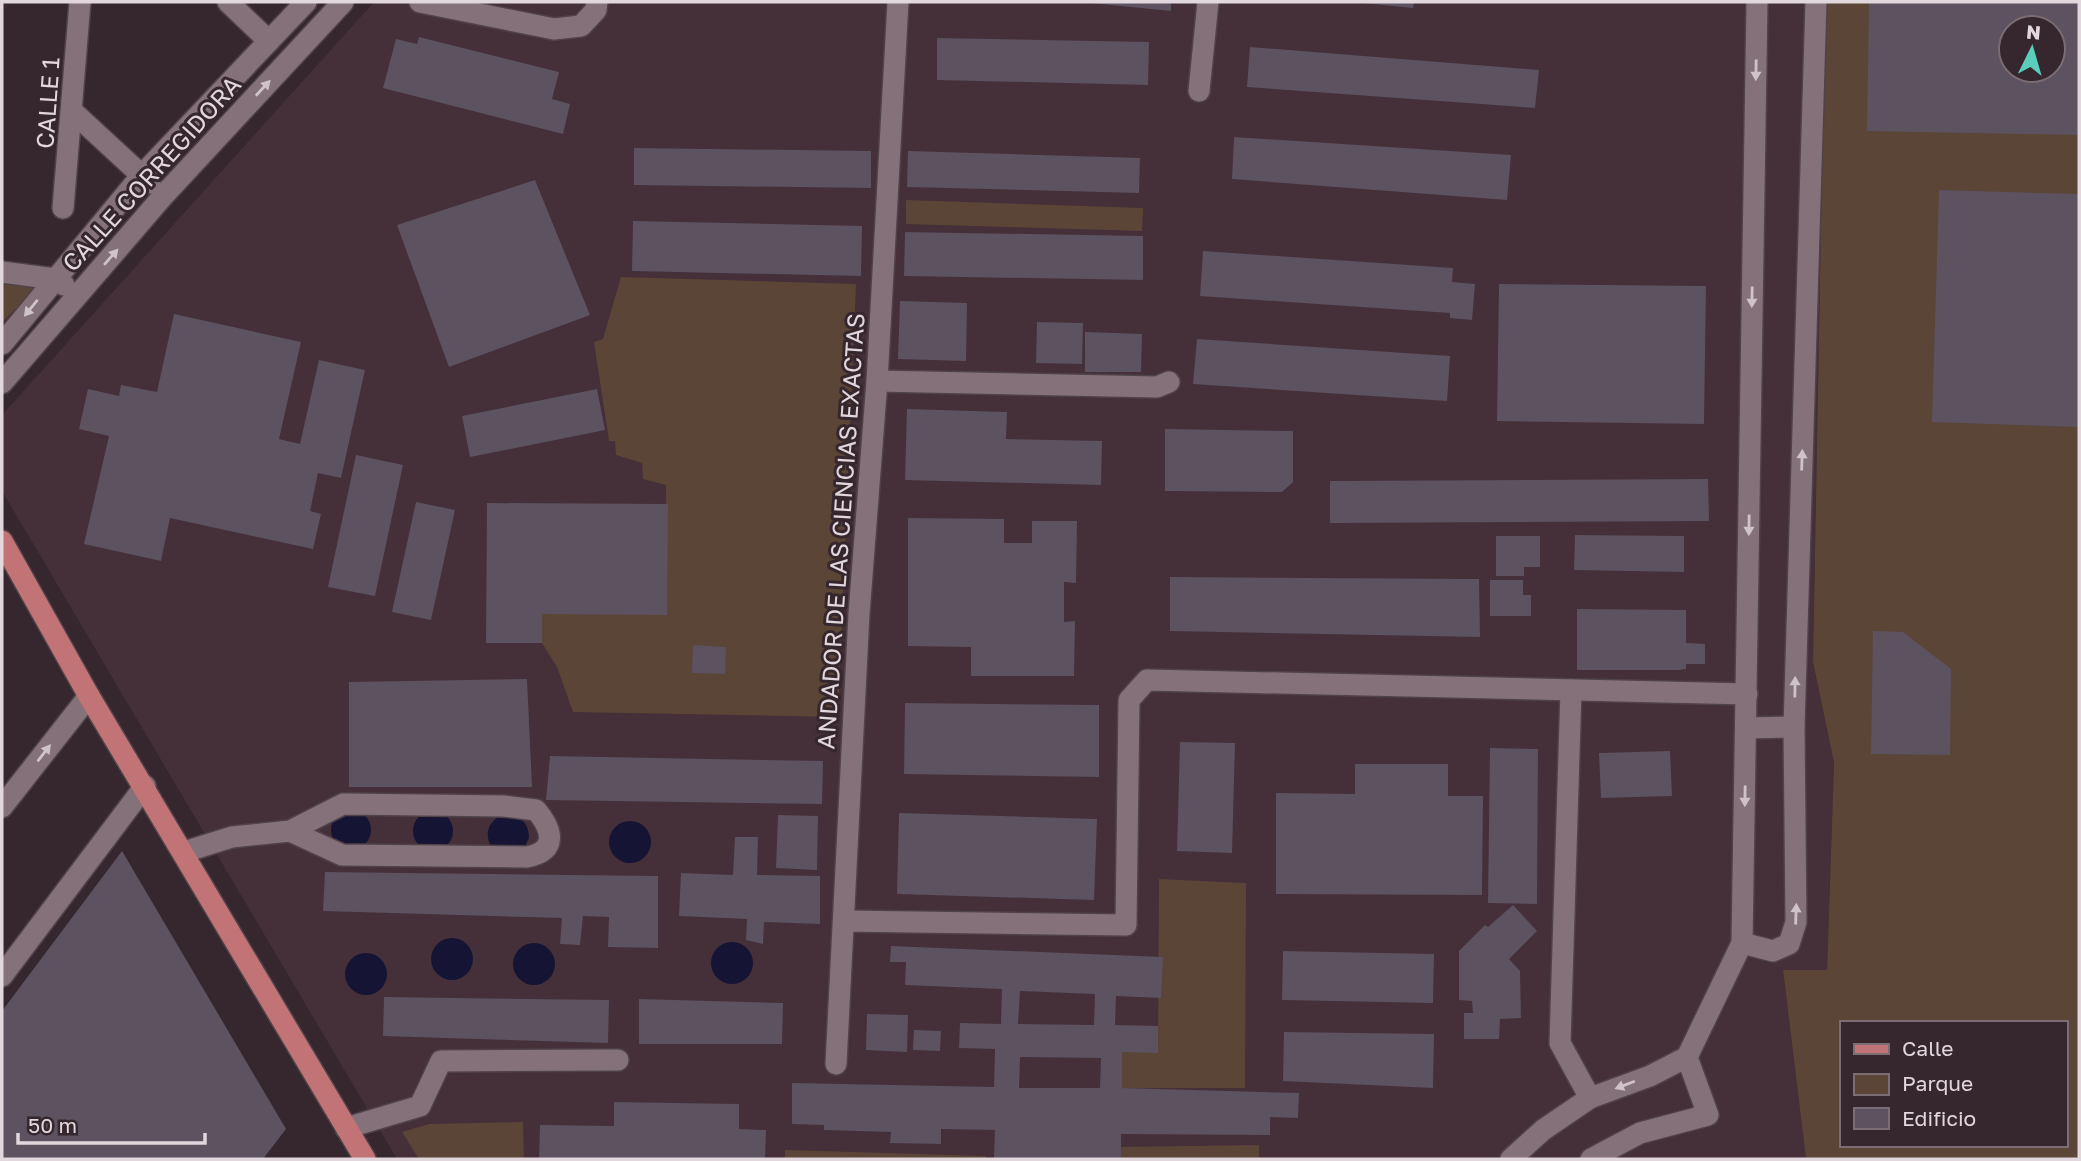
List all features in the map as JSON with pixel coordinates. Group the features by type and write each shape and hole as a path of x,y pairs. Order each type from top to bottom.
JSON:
{"main road":[{"path":"2,541 89,696 365,1159"}],"street":[{"name":"CALLE 1","path":"63,208 80,2"},
{"path":"228,2 269,41"},
{"name":"CALLE CORREGIDORA","path":"5,339 142,175 306,2"},
{"name":"CALLE CORREGIDORA","path":"2,383 164,195 343,2"},
{"path":"420,2 448,4 554,29 581,26 596,10 597,2"},
{"name":"ANDADOR DE LAS CIENCIAS EXACTAS","path":"836,1064 859,614 877,381 898,2"},
{"path":"1199,91 1208,2"},
{"path":"1511,1159 1543,1130 1590,1098 1650,1076 1687,1057 1742,943 1757,2"},
{"path":"1742,943 1773,951 1783,949 1793,936 1796,922 1794,727 1816,2"},
{"path":"72,111 164,195"},
{"path":"114,209 137,226"},
{"path":"2,272 55,279 77,295"},
{"path":"5,339 31,349"},
{"path":"877,381 1065,387 1157,387 1170,383"},
{"path":"844,921 1126,925 1129,700 1147,680 1747,694"},
{"path":"1571,690 1560,1043 1590,1098"},
{"path":"2,807 89,696"},
{"path":"1746,727 1794,727"},
{"path":"2,976 145,786"},
{"path":"184,852 232,837 290,831 343,804 504,806 536,810 550,832 549,844 540,854 527,857 342,855 290,831"},
{"path":"1591,1159 1640,1133 1708,1115 1687,1057"},
{"path":"346,1128 420,1106 441,1061 618,1060"}],"shaded area":[{"path":"374,2 1825,2 1813,662 1834,763 1827,970 1783,971 1806,1159 397,1159 2,491 2,415"},
{"path":"351,810 359,811 365,816 370,822 370,838 365,844 359,849 351,850 343,849 337,844 332,838 331,830 332,822 337,816 343,811"},
{"path":"433,811 447,817 453,831 447,845 433,851 419,845 413,831 419,817"},
{"path":"499,816 516,817 524,822 529,838 523,850 491,847 488,830"},
{"path":"630,821 645,827 651,842 645,857 630,863 615,857 609,842 615,827"},
{"path":"452,938 467,944 473,959 467,974 452,980 437,974 431,959 437,944"},
{"path":"732,942 747,948 753,963 747,978 732,984 717,978 711,963 717,948"},
{"path":"534,943 549,949 555,964 549,979 534,985 519,979 513,964 519,949"},
{"path":"366,953 381,959 387,974 381,989 366,995 351,989 345,974 351,959"}],"green space":[{"path":"1825,2 2079,2 2079,1159 1806,1159 1783,970 1827,970 1834,763 1813,662"},
{"path":"906,200 1143,208 1142,231 906,224"},
{"path":"2,276 37,287 2,323"},
{"path":"621,277 856,284 838,717 573,712 557,667 542,643 542,614 667,614 666,485 643,479 642,463 616,455 615,441 609,441 594,342 603,339"},
{"path":"1159,879 1246,883 1245,1088 1122,1088 1122,1052 1158,1052"},
{"path":"523,1122 524,1159 419,1159 402,1132 429,1124"},
{"path":"1259,1145 1259,1159 1116,1159 1116,1147"},
{"path":"785,1150 986,1156 985,1159 785,1159"}],"building":[{"path":"1081,2 1171,2 1171,11"},
{"path":"1353,2 1414,2 1413,8"},
{"path":"1869,2 2079,2 2079,135 1867,131"},
{"path":"419,37 559,72 552,99 570,104 563,134 383,88 396,39 417,44"},
{"path":"937,38 1149,42 1148,85 937,80"},
{"path":"1250,47 1539,70 1535,108 1247,87"},
{"path":"1234,137 1511,155 1507,200 1232,179"},
{"path":"634,148 871,151 871,188 634,185"},
{"path":"908,151 1140,158 1139,193 907,187"},
{"path":"535,180 590,315 449,367 397,225"},
{"path":"1939,190 2079,194 2079,427 1932,422"},
{"path":"633,221 862,226 861,276 632,271"},
{"path":"905,232 1143,236 1143,280 904,276"},
{"path":"1203,251 1453,268 1452,282 1475,284 1472,320 1450,318 1450,313 1200,296"},
{"path":"1499,284 1706,286 1704,424 1497,421"},
{"path":"900,301 967,303 966,361 898,359"},
{"path":"174,314 301,342 279,439 300,444 319,360 365,370 341,478 318,473 310,511 321,514 313,549 170,518 161,561 84,544 109,436 79,429 88,389 119,396 121,385 157,392"},
{"path":"1037,322 1083,323 1082,364 1036,363"},
{"path":"1085,332 1142,334 1141,372 1085,372"},
{"path":"1197,339 1450,356 1447,401 1193,384"},
{"path":"597,389 605,430 470,457 462,416"},
{"path":"907,409 1007,412 1006,439 1102,441 1101,485 905,480"},
{"path":"1165,429 1293,431 1293,482 1282,492 1165,491"},
{"path":"356,455 403,465 375,596 328,587"},
{"path":"1708,479 1709,521 1330,523 1330,481"},
{"path":"416,502 455,510 431,620 392,612"},
{"path":"487,503 668,504 667,615 542,614 542,643 486,643"},
{"path":"908,518 1004,519 1004,543 1032,543 1032,521 1077,521 1076,583 1064,582 1064,622 1075,621 1074,676 971,676 971,647 908,646"},
{"path":"1575,535 1684,536 1684,572 1574,570"},
{"path":"1496,536 1540,536 1540,567 1524,567 1524,576 1496,576"},
{"path":"1170,577 1479,579 1480,637 1170,631"},
{"path":"1490,580 1523,580 1523,595 1531,595 1531,616 1490,616"},
{"path":"1577,609 1686,610 1686,643 1705,644 1705,664 1686,664 1686,669 1679,670 1577,670"},
{"path":"1873,631 1903,632 1951,669 1950,755 1871,754"},
{"path":"693,645 726,647 725,674 692,673"},
{"path":"527,679 532,787 349,787 349,682"},
{"path":"905,703 1099,705 1099,777 904,774"},
{"path":"1180,742 1235,743 1232,853 1177,851"},
{"path":"1490,748 1538,749 1537,904 1488,903"},
{"path":"1670,751 1672,796 1601,798 1599,753"},
{"path":"550,756 823,761 822,804 546,800"},
{"path":"1355,764 1448,764 1448,796 1483,796 1482,895 1276,894 1276,793 1355,794"},
{"path":"899,813 1097,819 1094,900 897,894"},
{"path":"778,815 818,816 817,870 776,868"},
{"path":"735,837 758,837 757,875 820,876 820,924 764,922 763,944 746,940 747,919 679,916 681,873 733,875"},
{"path":"122,851 286,1129 263,1159 2,1159 2,1011"},
{"path":"325,872 658,876 658,948 608,947 609,917 583,916 580,945 560,944 562,918 323,911"},
{"path":"1513,905 1537,931 1509,959 1520,971 1521,1018 1500,1019 1499,1039 1464,1039 1464,1013 1473,1013 1472,1001 1459,1000 1459,951 1485,925 1488,927"},
{"path":"891,946 1163,957 1161,998 1116,996 1115,1025 1158,1026 1158,1053 1122,1052 1122,1088 1299,1093 1298,1118 1270,1117 1270,1135 1121,1134 1121,1159 994,1159 995,1130 941,1129 941,1144 890,1143 891,1132 824,1130 824,1125 792,1124 792,1083 994,1087 995,1049 959,1048 960,1023 1001,1024 1002,989 905,985 906,962 890,962","holes":["1020,991 1095,994 1094,1025 1018,1024","1020,1057 1101,1058 1100,1088 1019,1088"]},
{"path":"1283,951 1434,954 1433,1003 1282,1000"},
{"path":"384,997 609,1000 608,1043 383,1036"},
{"path":"639,999 783,1003 782,1044 639,1044"},
{"path":"867,1014 908,1015 907,1052 866,1050"},
{"path":"914,1030 941,1031 940,1051 913,1050"},
{"path":"1284,1032 1434,1034 1433,1088 1283,1081"},
{"path":"614,1102 739,1104 739,1129 766,1130 765,1159 539,1159 540,1125 614,1126"}]}
